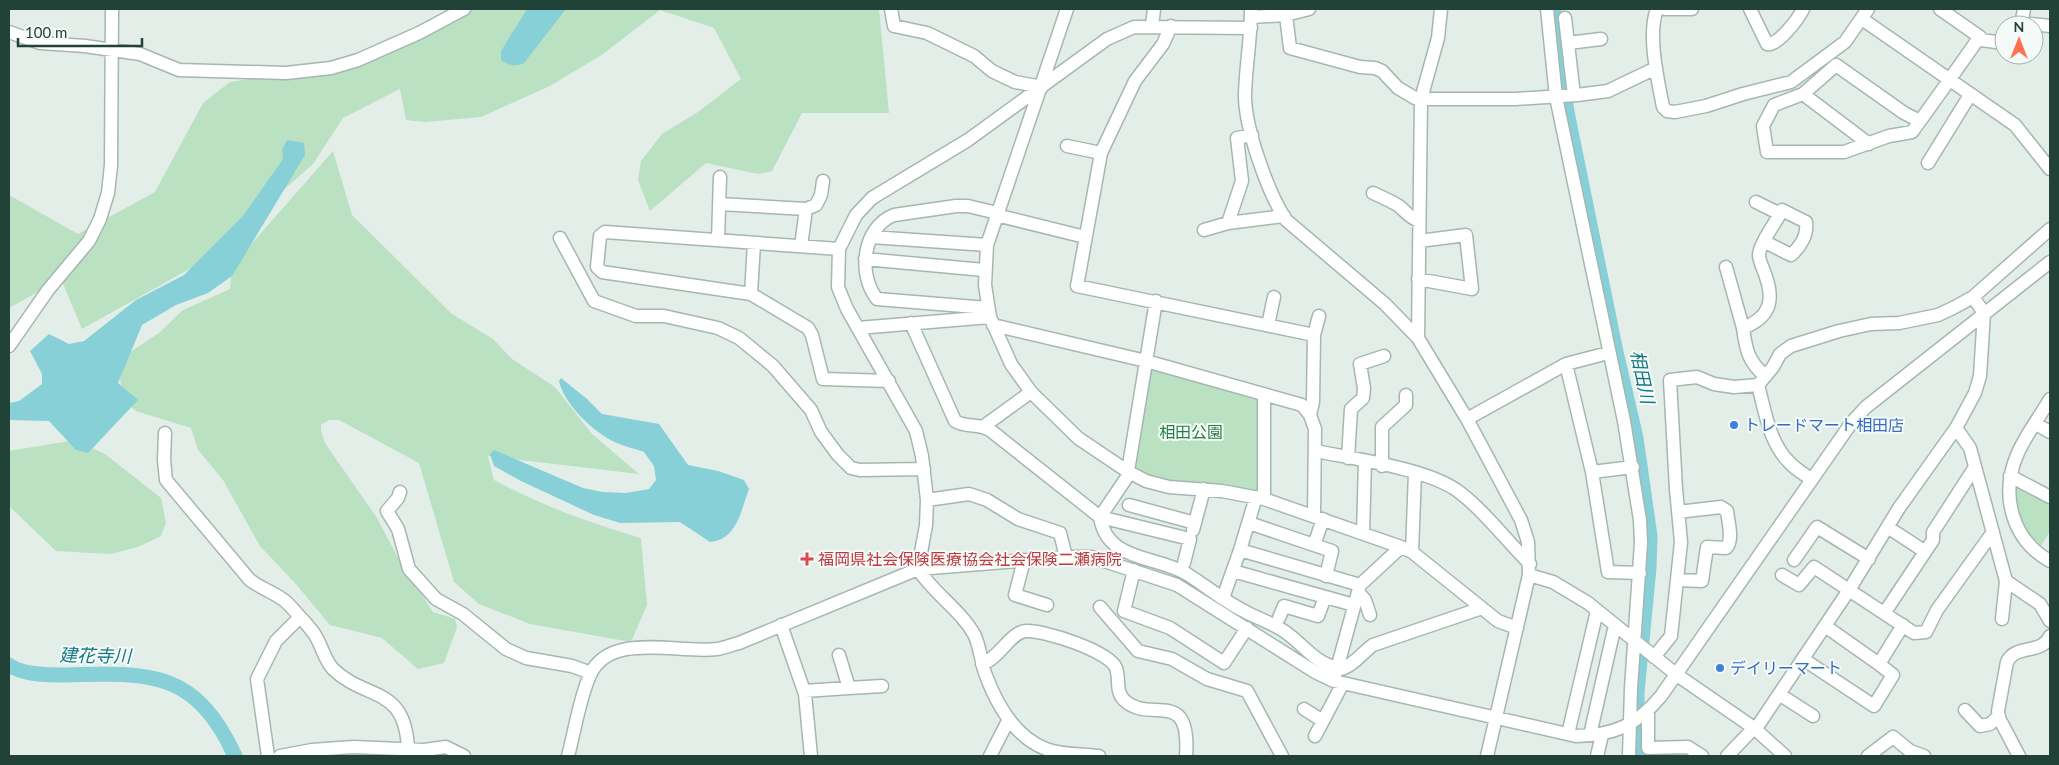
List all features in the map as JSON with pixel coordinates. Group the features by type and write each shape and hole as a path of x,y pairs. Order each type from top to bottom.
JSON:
{"street":[{"path":"9,346 48,290 89,241 100,219 108,193 111,165 112,9"},
{"path":"9,32 40,43 140,54 179,70 286,73 332,68 358,60 419,33 464,9"},
{"path":"891,9 894,26 928,33 974,56 992,72 1015,82 1042,88"},
{"path":"1067,9 1055,38 1042,88 987,245 984,270 990,317 1011,364 1031,392 1078,438 1127,471 1146,481 1169,487 1204,489 1260,498 1407,550 1498,621 1517,628"},
{"path":"1152,26 1154,9"},
{"path":"918,569 926,525 927,500 924,469 916,430 858,328 838,287 839,249 856,215 872,198 968,140 1107,39 1134,27 1171,26 1286,15 1294,11 1309,9"},
{"path":"1418,338 1420,99 1438,38 1441,9"},
{"path":"1546,9 1565,96 1608,353 1632,467 1640,520 1640,573 1629,756"},
{"path":"1656,9 1654,26 1656,68 1663,107 1667,110 1675,112 1706,106 1791,82 1845,42 1865,14 1970,95 2015,125 2050,169"},
{"path":"1665,9 1692,9"},
{"path":"1750,9 1767,44 1770,45 1774,44 1788,29 1803,9"},
{"path":"1947,11 1980,36 1981,40"},
{"path":"1286,15 1290,48 1360,67 1375,68 1382,72 1398,88 1420,99 1565,96 1608,91 1656,68"},
{"path":"1251,18 1245,94 1252,135 1279,209 1284,216 1385,304 1418,338 1467,419 1521,520 1528,542 1530,570 1487,756"},
{"path":"1565,18 1568,43 1565,96"},
{"path":"1171,26 1163,44 1135,81 1101,153 1077,286 1314,335"},
{"path":"1568,43 1601,39"},
{"path":"1920,121 1904,113 1836,65 1803,94 1774,105 1763,126 1767,152 1844,152 1912,132 1950,80 1976,42 1981,40 1994,42"},
{"path":"1803,94 1868,144"},
{"path":"1928,163 1970,95"},
{"path":"1228,223 1242,181 1237,138 1252,135"},
{"path":"1067,146 1101,153"},
{"path":"718,240 720,177"},
{"path":"719,204 806,209 816,205 821,195 824,181"},
{"path":"1373,193 1388,200 1419,221"},
{"path":"1756,202 1780,214"},
{"path":"1085,237 968,206 894,215 880,221 872,237 865,259 865,272 877,299 990,317 1264,396 1302,405 1310,415 1315,429 1319,518 1314,545"},
{"path":"801,246 806,209"},
{"path":"1743,328 1759,322 1769,308 1768,285 1759,254 1765,242 1782,210 1806,222 1807,227 1800,247 1790,255 1765,242"},
{"path":"1204,230 1228,223 1284,216"},
{"path":"1651,654 1671,636 1682,542 1678,512 1670,380 1697,377 1714,384 1734,388 1762,380 1780,354 1791,346 1839,331 1938,315 1973,298 2034,241 2050,229"},
{"path":"839,249 605,232 600,236 597,267 602,272 751,294 808,328 812,335 823,379 888,382"},
{"path":"1418,279 1472,289 1466,235 1419,241"},
{"path":"872,237 987,245"},
{"path":"560,238 594,301 636,316 664,316 718,328 739,338 773,366 811,410 821,432 838,455 851,468 860,470 924,469"},
{"path":"751,294 754,243"},
{"path":"865,259 984,270"},
{"path":"568,756 584,691 591,673 602,659 622,649 717,649 739,643 918,569 1066,557 1092,558 1134,570 1185,589 1316,672 1495,719 1568,734 1596,735 1630,724 1646,713 1678,675 1852,422 1866,407 2050,262"},
{"path":"1726,266 1748,354 1762,380 1771,432 1780,450 1789,462 1811,479"},
{"path":"1268,325 1274,298"},
{"path":"1727,756 1755,729 1803,659 1889,528 1923,471 1956,428 1975,393 1980,376 1984,313 1973,298"},
{"path":"1156,301 1127,476 1100,517 1105,535 1123,551 1177,569 1242,610 1288,634 1304,650 1338,677"},
{"path":"1310,415 1313,402 1314,335 1319,316"},
{"path":"858,328 990,317"},
{"path":"911,323 955,421 962,425 984,426 1100,517 1190,539"},
{"path":"1467,419 1566,364 1608,353"},
{"path":"1348,458 1350,409 1363,398 1364,388 1360,364 1384,356"},
{"path":"1566,364 1592,472 1608,572 1640,573"},
{"path":"984,426 1031,392"},
{"path":"1382,466 1382,427 1406,405 1406,395"},
{"path":"1223,598 1249,522 1260,498 1264,396"},
{"path":"2050,400 2017,455 2010,476 2010,504 2013,521 2022,536 2041,556 2050,561"},
{"path":"2036,424 2050,432"},
{"path":"1956,428 1970,448 2006,580 2002,619"},
{"path":"165,433 166,480 248,579 257,586 284,600 300,617 315,635 326,660 334,669 351,681 384,696 394,706 405,729 408,750"},
{"path":"1316,451 1415,473 1435,479 1455,490 1530,570 1553,582 1597,611 1678,675 1755,729 1785,756"},
{"path":"1363,533 1365,462"},
{"path":"1592,472 1632,467"},
{"path":"1885,612 1933,540 1933,532 1975,467"},
{"path":"1315,736 1323,721 1338,677 1359,589 1407,550 1415,473"},
{"path":"2010,476 2050,497"},
{"path":"1184,563 1204,489"},
{"path":"400,492 398,498 387,512 398,529 409,569 436,599 463,614 506,649 526,658 572,666 591,673"},
{"path":"927,500 969,494 987,500 1018,519 1060,533 1066,557"},
{"path":"1128,505 1195,522"},
{"path":"1677,580 1702,581 1707,547 1726,548 1729,544 1730,536 1727,511 1722,506 1678,512"},
{"path":"1249,522 1332,552 1326,576"},
{"path":"1794,560 1817,528 1869,559"},
{"path":"1889,528 1924,551"},
{"path":"1782,575 1799,586 1814,567 1885,612 1914,633 1926,632 1937,610 1993,532"},
{"path":"1240,550 1326,576 1359,589 1370,616"},
{"path":"1024,560 1014,595 1047,605"},
{"path":"918,569 969,629 980,650 982,664 996,699 1009,719 1024,735 1047,750 1099,756"},
{"path":"1134,570 1124,611 1170,628 1224,663 1247,628"},
{"path":"1233,571 1354,605"},
{"path":"2006,580 2040,604 2050,621"},
{"path":"1279,618 1284,606 1318,616 1325,597"},
{"path":"1100,606 1138,651 1172,659 1208,679 1247,691 1282,756"},
{"path":"1338,677 1345,668 1373,645 1482,608"},
{"path":"1568,734 1597,611"},
{"path":"268,756 257,679 276,641 300,617"},
{"path":"781,625 804,691 811,756"},
{"path":"1879,664 1903,625"},
{"path":"1596,756 1596,735 1615,626"},
{"path":"1803,659 1874,706 1893,675 1825,626"},
{"path":"982,664 999,655 1015,635 1027,630 1081,643 1115,666 1118,692 1129,704 1138,708 1172,711 1179,717 1184,726 1187,739 1186,756"},
{"path":"2019,756 1999,716 2007,662 2010,656 2041,646 2050,636"},
{"path":"839,655 849,688"},
{"path":"804,691 882,686"},
{"path":"1779,694 1813,716"},
{"path":"1304,709 1323,721"},
{"path":"1964,710 1980,726 1990,724 1999,716"},
{"path":"1646,713 1648,748 1688,748 1702,756"},
{"path":"990,756 1009,719"},
{"path":"1868,756 1893,737 1910,751 1924,756"},
{"path":"280,756 312,750 353,747 408,750 446,746 464,756"}],"green space":[{"path":"457,9 879,9 889,113 802,113 772,171 758,174 706,163 650,211 638,180 641,161 662,134 698,112 741,79 714,28 660,10 603,54 550,86 481,117 425,122 406,120 400,89 343,118 313,164 202,262 82,329 61,279 9,308 9,195 78,234 155,192 203,103 230,82 374,60 417,40"},
{"path":"333,151 352,215 452,314 493,339 512,359 555,387 592,434 639,474 488,456 494,480 566,513 641,538 647,605 631,642 530,624 479,604 454,582 419,463 339,420 329,420 321,425 325,443 377,518 397,556 433,612 455,619 457,627 444,663 418,669 382,638 330,625 295,583 260,546 223,480 198,450 191,428 136,411 126,400 120,380 121,358 159,333 183,310 230,289 232,266"},
{"name":"相田公園","path":"1151,365 1260,398 1260,491 1165,482 1134,471"},
{"path":"75,440 105,454 161,498 166,523 161,536 138,547 110,554 56,551 9,506 9,451"},
{"path":"2014,482 2050,501 2050,531 2040,548 2022,525 2017,511"}],"water":[{"path":"527,9 566,9 524,63 515,65 506,63 501,60 501,51"},
{"path":"287,140 304,143 305,155 232,276 208,293 176,305 142,325 118,383 138,400 88,453 76,450 49,421 9,420 9,403 19,401 42,384 42,374 30,351 49,334 69,344 84,341 136,300 184,275 243,216 283,159 282,150"},
{"path":"561,378 602,414 659,424 688,465 718,471 744,480 749,489 737,523 732,530 719,540 710,542 680,522 620,523 594,515 521,481 494,466 490,454 494,450 583,488 603,492 626,493 649,489 656,480 654,466 644,452 607,438 592,427 571,406 559,381"}],"waterway":[{"name":"相田川","path":"1554,9 1567,112 1616,352 1636,438 1650,536 1649,568 1637,692 1637,756"},
{"name":"建花寺川","path":"9,665 21,671 36,674 121,675 145,677 166,682 186,692 203,706 220,727 235,756"}],"place":[{"name":"トレードマート相田店","path":"1734,425"},
{"name":"福岡県社会保険医療協会社会保険二瀬病院","path":"807,559"},
{"name":"デイリーマート","path":"1720,668"}]}
